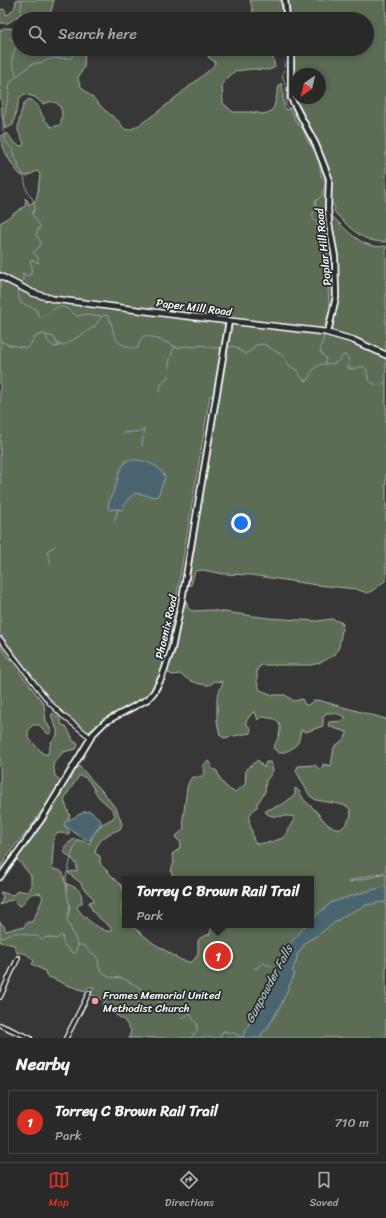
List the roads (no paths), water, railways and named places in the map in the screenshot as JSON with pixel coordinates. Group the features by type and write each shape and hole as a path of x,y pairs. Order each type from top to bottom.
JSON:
{"main road":[{"name":"Paper Mill Road","path":"0,276 33,293 52,298 328,332 352,340 386,355"}],"street":[{"path":"285,0 286,12"},
{"name":"Poplar Hill Road","path":"291,56 291,98 316,145 329,178 328,215 335,257 336,297 328,332"},
{"name":"Phoenix Road","path":"0,877 41,820 90,737 105,722 148,699 156,688 167,664 174,639 183,594 229,321"},
{"path":"0,639 49,702 62,715 90,737"},
{"path":"0,997 18,958"},
{"path":"66,1038 88,994"},
{"path":"0,1024 30,1038"}],"water":[{"path":"140,460 150,463 163,472 165,477 158,496 155,497 135,493 127,500 122,510 110,510 108,507 109,502 117,482 119,472 126,461"},
{"path":"89,811 100,819 101,823 90,840 82,838 64,825 65,822"},
{"path":"386,887 386,903 382,902 367,905 345,915 318,935 307,941 297,955 292,971 295,973 281,1005 267,1029 262,1033 260,1038 242,1038 258,1005 260,1006 258,1013 261,1011 288,946 303,928 314,928 314,917 332,902"}],"waterway":[{"path":"21,12 22,0"},
{"path":"281,0 283,12"},
{"path":"13,56 12,59 16,75"},
{"path":"3,131 3,121 9,94 9,86 12,80 32,64 50,59 71,58 72,56"},
{"path":"284,67 285,62"},
{"path":"284,70 282,74 286,88 286,105 293,114 295,121 303,129 308,142 316,152 321,176 326,182 322,195 315,202 316,206 312,216 320,229 320,233 325,239 324,247 327,251 326,261 331,277 331,284 328,290 331,307 325,328"},
{"path":"4,135 6,142 12,148 14,157 19,164 18,168 24,176 28,193 34,201 35,209 32,214 40,226 36,235 41,242 40,246 33,253 38,257 38,263 31,260 31,274 28,276 23,273 23,282 20,284"},
{"path":"19,289 18,294 21,303 36,309 39,317 60,307 64,307 77,316 86,314 92,316 99,315 101,317"},
{"path":"46,335 47,340 54,347 64,345 88,331 96,325 104,315 108,316 115,338 128,347 138,348 140,341 144,336 146,336 161,340 178,348 184,346 194,347 201,345 221,348"},
{"path":"0,341 9,345 28,348 35,337 43,334 54,337 58,346"},
{"path":"324,336 320,351 326,359 325,363"},
{"path":"56,342 61,345"},
{"path":"227,348 234,346 245,354 252,350 255,345 264,344 282,355 290,366 296,370 304,380 307,381 317,366 339,361 344,355 347,356 349,361 348,368 352,369 364,367 367,370 368,376 372,383 380,386 386,381"},
{"path":"159,392 161,385 168,377 170,358 175,347"},
{"path":"144,429 144,434"},
{"path":"123,433 144,431"},
{"path":"142,446 143,437"},
{"path":"115,521 118,509"},
{"path":"51,565 47,551 55,546"},
{"path":"0,937 3,938 12,933 21,933 38,936 43,940 46,937 57,939 61,935 65,946 75,953 78,945 67,920 70,908 66,877 74,847 78,839"},
{"path":"78,945 84,945 96,956 98,959 99,968 108,977 122,978 137,986 151,998 161,1002 172,1014"},
{"name":"Gunpowder Falls","path":"254,968 257,968 263,961 266,965 274,968 280,965"},
{"path":"181,1018 190,1013 197,1023 197,1030 191,1038"},
{"path":"219,1038 223,1031 234,1033 243,1038"}],"place":[{"name":"Torrey C Brown Rail Trail","path":"218,956"},
{"name":"Frames Memorial United Methodist Church","path":"95,1001"}]}
